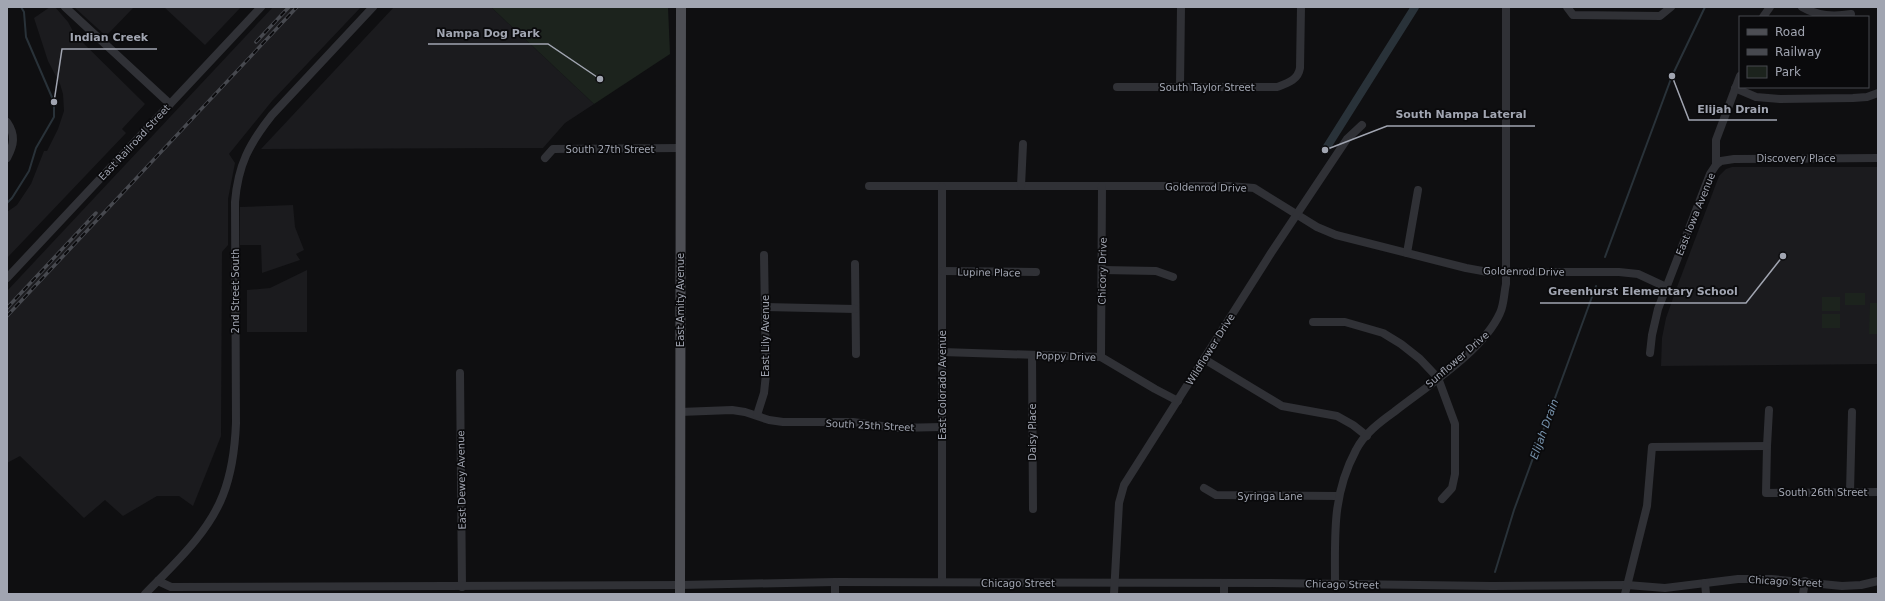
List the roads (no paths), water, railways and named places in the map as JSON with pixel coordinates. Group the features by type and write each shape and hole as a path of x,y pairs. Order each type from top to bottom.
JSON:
{"main road":[{"name":"East Amity Avenue","path":"680,590 681,7"}],"street":[{"path":"65,7 170,104"},
{"name":"East Railroad Street","path":"7,278 261,7"},
{"name":"2nd Street South","path":"145,594 195,540 212,518 223,497 230,475 235,450 236,423 235,209 237,182 242,163 260,130 272,115 373,7"},
{"path":"1180,86 1181,7"},
{"name":"South Taylor Street","path":"1117,87 1277,87 1287,84 1295,79 1300,68 1301,7"},
{"name":"Sunflower Drive","path":"1335,583 1335,536 1338,496 1356,448 1375,427 1438,378 1489,333 1501,312 1506,272 1506,7"},
{"path":"1567,7 1573,15 1660,16 1671,7"},
{"path":"1764,16 1770,7"},
{"path":"1802,7 1816,15 1840,16 1851,14"},
{"name":"East Iowa Avenue","path":"1650,353 1656,318 1666,287 1710,174 1716,165 1716,140 1739,78"},
{"path":"1735,88 1756,97 1780,99 1853,98 1867,97 1878,93"},
{"path":"7,122 14,134 14,141 7,158"},
{"name":"Wildflower Drive","path":"1114,594 1119,503 1124,485 1347,139 1362,125"},
{"path":"1021,186 1023,144"},
{"name":"South 27th Street","path":"545,158 553,149 680,148"},
{"name":"Discovery Place","path":"1716,165 1721,162 1734,159 1878,158"},
{"name":"Goldenrod Drive","path":"869,186 1102,186 1254,188 1317,227 1336,235 1466,268 1488,272 1619,272 1638,274 1666,287"},
{"name":"Chicory Drive","path":"1101,357 1103,270 1102,186"},
{"name":"East Colorado Avenue","path":"942,187 942,582"},
{"path":"1407,253 1418,190"},
{"name":"East Lily Avenue","path":"757,415 764,393 766,374 764,255"},
{"path":"855,264 856,354"},
{"path":"1103,270 1156,271 1173,277"},
{"name":"Lupine Place","path":"942,271 1036,272"},
{"path":"765,307 856,309"},
{"path":"1313,322 1345,322 1383,333 1401,344 1420,359 1438,378 1455,424 1455,474 1452,488 1442,499"},
{"name":"Poppy Drive","path":"942,352 1101,357 1178,401"},
{"name":"Daisy Place","path":"1032,355 1033,509"},
{"path":"1204,359 1282,406 1337,416 1353,425 1367,436"},
{"name":"East Dewey Avenue","path":"460,373 462,587"},
{"name":"South 25th Street","path":"680,412 732,410 757,415 769,420 783,422 852,422 896,428 942,427"},
{"name":"South 26th Street","path":"1769,410 1766,492 1878,492"},
{"path":"1850,492 1852,412"},
{"path":"1624,594 1647,506 1652,447 1767,446"},
{"name":"Syringa Lane","path":"1204,488 1216,495 1338,496"},
{"name":"Chicago Street","path":"158,581 171,587 243,590 462,587 680,590 835,582 1335,583 1484,586 1627,585 1665,588 1738,579 1770,579 1842,586 1861,585 1878,581"},
{"path":"835,582 835,594"},
{"path":"1804,582 1804,594"},
{"path":"1224,583 1224,594"},
{"path":"1705,583 1706,594"}],"waterway":[{"path":"7,203 12,198 29,171 36,148 54,117 54,102 26,37 24,12 21,7"},
{"path":"1325,150 1415,7"},
{"name":"Elijah Drain","path":"1605,257 1672,76 1705,7"},
{"name":"Elijah Drain","path":"1495,572 1514,510 1596,286"}],"railway":[{"path":"256,42 289,7"},
{"path":"7,316 297,7"},
{"path":"7,308 96,213"}],"place":[{"name":"Elijah Drain","path":"1672,76"},
{"name":"Nampa Dog Park","path":"600,79"},
{"name":"Indian Creek","path":"54,102"},
{"name":"South Nampa Lateral","path":"1325,150"},
{"name":"Greenhurst Elementary School","path":"1783,256"}]}
